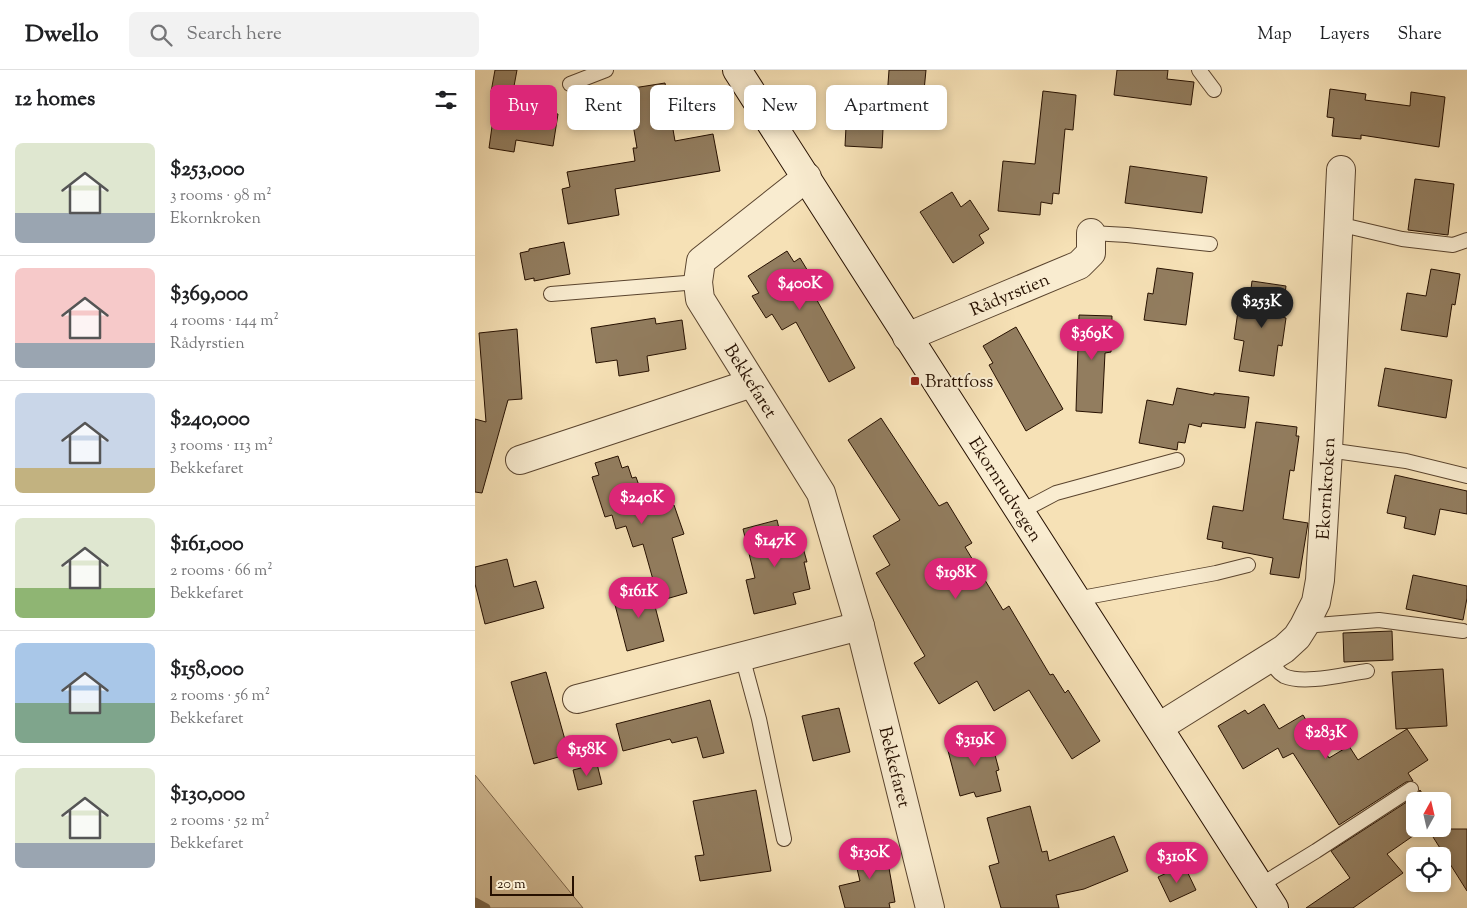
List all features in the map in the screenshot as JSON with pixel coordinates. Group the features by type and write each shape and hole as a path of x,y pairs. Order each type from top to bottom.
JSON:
{"street":[{"name":"Ekornrudvegen","path":"737,70 1266,897"},
{"name":"Ekornkroken","path":"1159,727 1284,649 1297,637 1316,602 1321,580 1341,170"},
{"name":"Bekkefaret","path":"807,177 701,261 698,282 700,299 821,493 860,626 929,908"},
{"name":"Rådyrstien","path":"907,337 1079,265 1091,253 1091,233"},
{"path":"519,460 752,383"},
{"path":"577,699 860,626"}],"lane":[{"path":"570,84 607,70"},
{"path":"1199,70 1214,90"},
{"path":"1337,224 1402,239 1453,246 1467,240"},
{"path":"1091,233 1210,244"},
{"path":"551,294 698,282"},
{"path":"1328,450 1406,461 1467,476"},
{"path":"1020,512 1056,493 1177,460"},
{"path":"1076,599 1216,573 1248,565"},
{"path":"1304,626 1379,620 1463,631"},
{"path":"742,656 759,719 784,839"},
{"path":"1269,658 1280,673 1297,678 1311,679 1367,671"},
{"path":"1266,897 1316,851 1411,789"}],"shaded area":[{"path":"475,775 583,908 475,908"}],"building":[{"path":"495,70 517,70 514,85 492,85"},
{"path":"889,70 926,70 925,85 888,85"},
{"path":"1117,70 1168,70 1167,79 1194,82 1191,105 1114,95"},
{"path":"650,85 650,130 673,130 675,141 713,134 720,171 615,189 619,215 568,224 562,189 570,187 567,172 635,161 633,148 637,148 634,130 640,130 640,87"},
{"path":"1330,89 1366,94 1365,100 1410,106 1411,92 1445,97 1439,147 1361,135 1361,139 1332,136 1334,118 1327,117"},
{"path":"1043,91 1076,95 1073,130 1065,129 1059,194 1053,193 1052,204 1041,202 1040,215 998,211 1003,161 1035,164"},
{"path":"492,130 556,130 553,146 516,140 514,152 489,148"},
{"path":"846,130 883,130 882,148 845,146"},
{"path":"1130,166 1207,177 1202,213 1125,203"},
{"path":"1415,179 1454,184 1448,235 1408,230"},
{"path":"952,192 961,207 970,200 989,229 979,235 984,243 953,263 920,212"},
{"path":"564,242 570,274 534,281 534,278 525,280 520,253 529,251 529,249"},
{"path":"787,251 794,262 800,258 820,291 814,295 855,368 829,382 796,322 782,330 772,314 766,318 752,296 759,293 748,276"},
{"path":"1157,268 1193,273 1186,325 1144,320 1148,293 1153,294"},
{"path":"1431,269 1460,274 1455,305 1452,304 1447,337 1401,330 1407,293 1426,296"},
{"path":"1252,281 1286,286 1282,317 1286,318 1282,346 1278,345 1274,376 1239,371 1244,341 1234,339 1238,311 1248,312"},
{"path":"1079,315 1112,316 1111,352 1105,353 1102,413 1076,411"},
{"path":"655,318 656,324 682,320 686,349 647,356 649,371 619,376 617,360 596,363 591,328"},
{"path":"1016,327 1063,409 1026,431 989,365 993,363 983,346"},
{"path":"517,329 522,399 508,400 482,493 475,492 475,419 486,422 479,333"},
{"path":"1385,368 1452,380 1446,418 1378,406"},
{"path":"1177,388 1214,395 1214,393 1249,397 1245,428 1202,423 1201,427 1189,424 1185,443 1178,442 1177,450 1139,443 1147,400 1173,405"},
{"path":"881,418 939,506 947,502 972,543 965,547 1003,610 1009,606 1050,675 1053,674 1065,693 1068,690 1100,741 1072,759 1029,690 994,711 977,681 939,704 914,663 925,656 876,573 890,565 873,536 900,520 848,440"},
{"path":"1256,422 1297,427 1296,436 1299,436 1294,471 1290,470 1283,519 1308,523 1299,578 1270,574 1273,558 1222,548 1223,542 1207,539 1213,506 1243,511"},
{"path":"618,456 622,468 628,466 632,478 636,477 649,514 674,505 684,534 672,538 687,593 659,601 643,544 633,547 626,526 616,529 612,515 605,517 592,477 599,475 595,463"},
{"path":"1395,475 1467,491 1467,514 1440,509 1435,535 1404,528 1406,517 1387,513"},
{"path":"777,520 782,541 800,537 807,562 804,562 810,589 793,593 796,604 754,614 746,580 755,578 743,529"},
{"path":"507,559 514,587 536,581 544,608 485,624 475,584 475,567"},
{"path":"1413,575 1467,586 1463,620 1406,609"},
{"path":"650,587 664,641 627,651 614,601 617,601 616,596"},
{"path":"1392,631 1393,660 1344,662 1343,633"},
{"path":"1443,669 1447,726 1396,729 1392,672"},
{"path":"546,672 569,754 534,764 511,682"},
{"path":"710,700 724,753 703,758 697,737 672,743 670,739 623,751 616,724"},
{"path":"1264,704 1279,729 1303,715 1329,758 1349,746 1358,760 1407,729 1428,760 1408,773 1413,781 1406,782 1339,825 1293,753 1283,758 1278,748 1243,769 1218,726 1245,710 1248,714"},
{"path":"839,708 850,752 813,761 802,716"},
{"path":"990,736 999,770 996,771 1001,791 976,797 974,792 960,796 947,747"},
{"path":"597,764 602,784 578,790 573,770"},
{"path":"756,790 771,871 700,881 695,856 704,855 693,801"},
{"path":"1406,802 1406,838 1410,838 1387,854 1403,873 1353,908 1306,908 1350,878 1331,851"},
{"path":"1030,806 1042,852 1047,851 1049,861 1114,836 1128,871 1084,889 1056,895 1059,908 1001,908 989,866 999,863 987,818"},
{"path":"1451,829 1467,829 1467,891 1451,866 1451,847 1439,847 1434,838 1451,838"},
{"path":"884,840 895,902 889,903 890,908 845,908 839,886 860,881 854,856 861,855 859,846"},
{"path":"1184,865 1196,890 1170,902 1158,877"}],"waterway":[{"path":"475,902 486,908"}],"place":[{"name":"Brattfoss","path":"915,381"}]}
